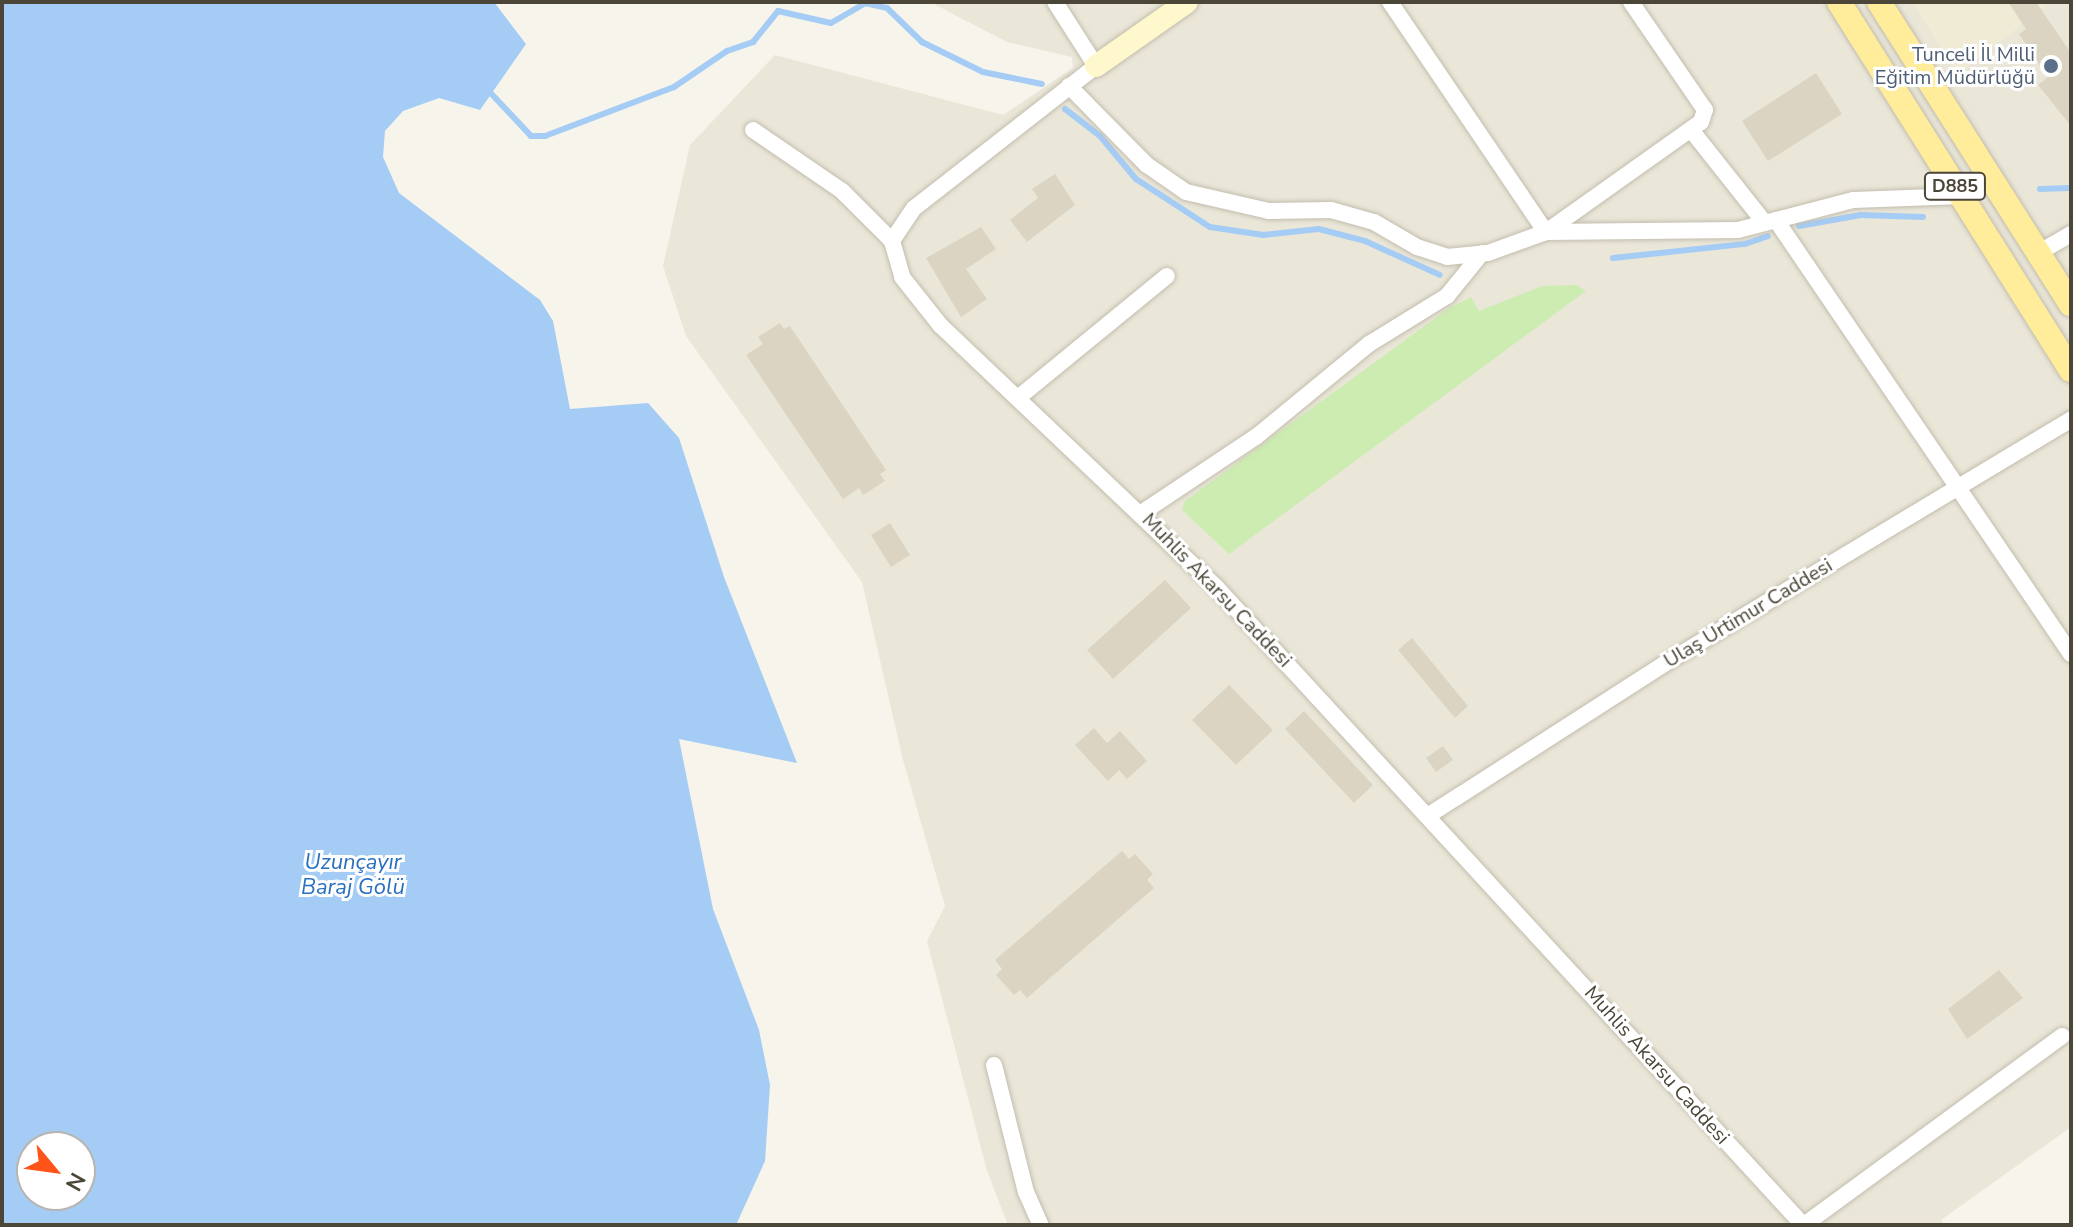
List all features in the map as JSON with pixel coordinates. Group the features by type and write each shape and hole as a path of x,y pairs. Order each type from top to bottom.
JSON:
{"main road":[{"name":"D885","path":"1839,2 2071,370"},
{"name":"D885","path":"1879,2 2071,304"}],"street":[{"path":"1055,2 1096,66"},
{"path":"753,130 842,191 892,241 914,208 1069,86 1187,2"},
{"path":"1390,2 1546,232"},
{"path":"1069,86 1147,165 1186,192 1269,211 1331,210 1374,222 1417,247 1447,257 1482,253 1546,232 1692,131 1705,110 1631,2"},
{"path":"1692,131 1770,222 1959,485 2071,654"},
{"path":"1546,232 1738,230 1853,200 1962,196"},
{"path":"2038,253 2071,234"},
{"name":"Muhlis Akarsu Caddesi","path":"892,241 894,258 913,295 1143,512 1429,815 1803,1225"},
{"path":"1143,512 1257,436 1369,344 1447,296 1482,253"},
{"path":"1019,397 1167,276"},
{"name":"Ulaş Urtimur Caddesi","path":"1429,815 1959,485 2071,419"},
{"path":"1803,1225 2062,1036"},
{"path":"994,1065 1026,1192 1041,1225"}],"shaded area":[{"path":"930,2 2071,2 2071,1127 1941,1220 1944,1225 1008,1225 987,1171 927,941 945,906 903,760 862,582 686,336 663,266 690,145 775,55 1003,115 1073,68 1072,57 1007,42"},
{"path":"1912,2 2051,2 1958,74"}],"green space":[{"path":"1576,285 1586,291 1229,554 1182,510 1185,501 1449,308 1471,297 1479,311 1542,286"}],"water":[{"name":"Uzunçayır Baraj Gölü","path":"2,2 494,2 526,44 480,110 439,98 403,111 385,131 383,157 399,193 540,300 553,321 570,409 648,403 679,438 724,577 797,763 679,739 713,909 759,1030 770,1085 765,1161 736,1225 2,1225"}],"building":[{"path":"2008,2 2036,2 2071,53 2071,126 2038,85 2048,77 2019,34 2026,29"},
{"path":"1816,73 1842,114 1768,161 1742,121"},
{"path":"1055,174 1075,205 1027,242 1010,220 1038,198 1032,189"},
{"path":"981,227 996,249 966,269 987,299 961,317 926,258"},
{"path":"780,323 784,329 790,326 886,470 880,474 885,481 863,495 859,488 843,499 746,355 763,344 758,337"},
{"path":"890,523 910,555 891,567 871,535"},
{"path":"1165,580 1191,608 1113,679 1087,650"},
{"path":"1412,638 1468,706 1455,718 1398,650"},
{"path":"1229,685 1273,730 1236,765 1192,720"},
{"path":"1304,711 1373,785 1354,803 1285,729"},
{"path":"1094,728 1107,743 1120,731 1147,761 1127,779 1119,770 1108,781 1075,745"},
{"path":"1443,746 1453,760 1436,772 1426,758"},
{"path":"1122,851 1129,859 1135,854 1153,874 1147,880 1154,888 1027,998 1020,990 1014,995 996,975 1002,969 995,960"},
{"path":"1999,970 2023,998 1967,1039 1948,1009"}],"waterway":[{"path":"485,87 531,136 545,136 674,87 727,51 753,42 778,11 831,23 865,3 887,8 922,42 983,72 1042,84"},
{"path":"1065,109 1100,136 1136,179 1210,227 1263,235 1319,229 1365,241 1440,275"},
{"path":"2040,189 2071,188"},
{"path":"1799,226 1861,215 1923,217"},
{"path":"1613,258 1745,244 1768,236"}],"place":[{"name":"Tunceli İl Milli Eğitim Müdürlüğü","path":"2051,66"}]}
